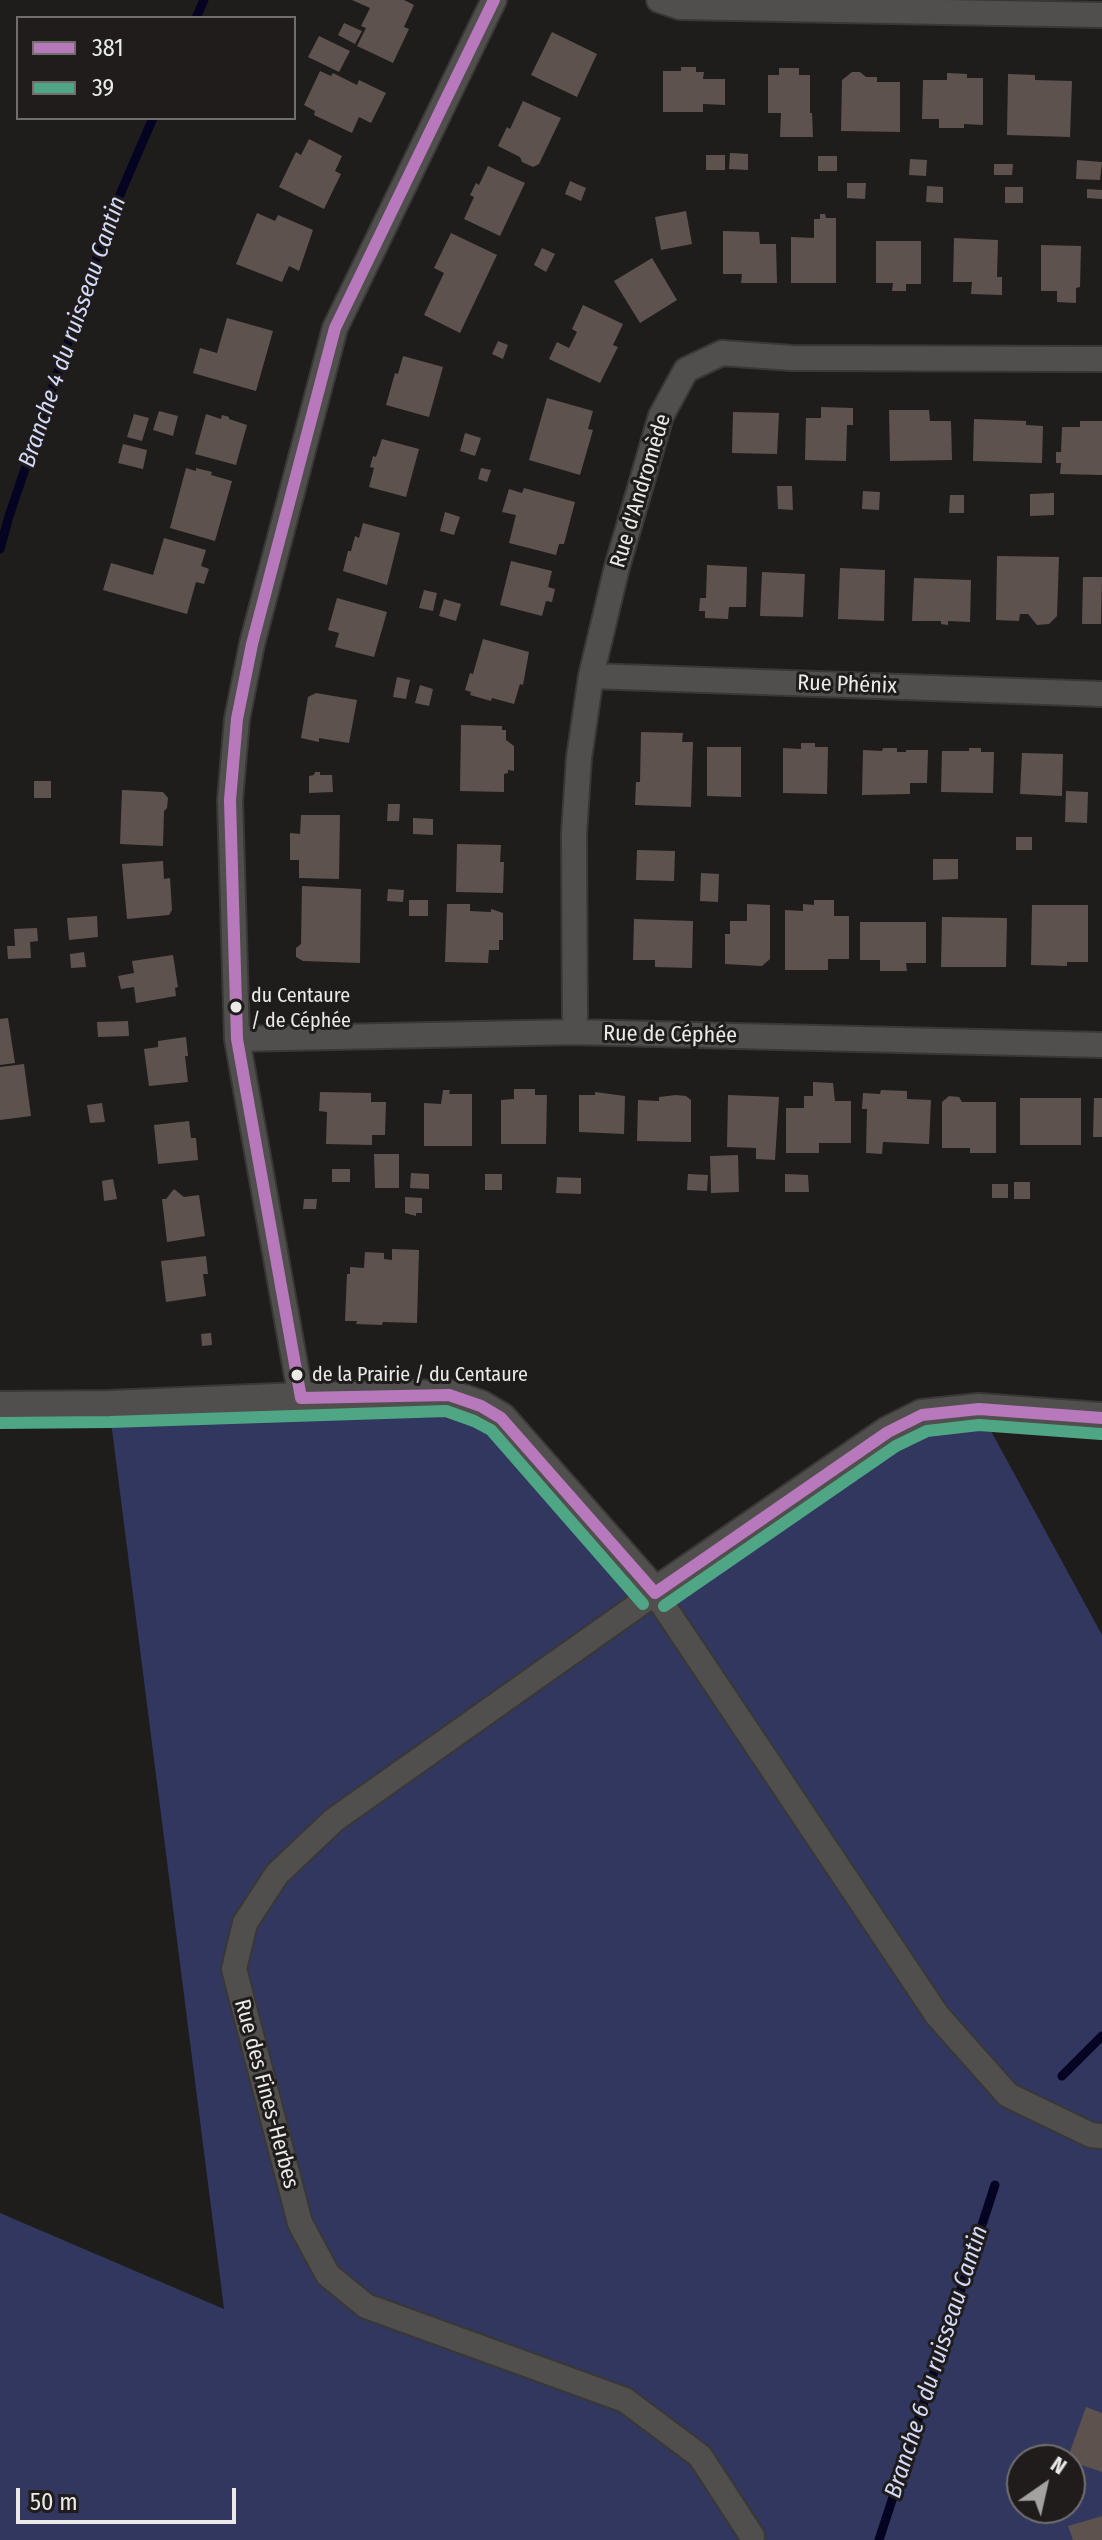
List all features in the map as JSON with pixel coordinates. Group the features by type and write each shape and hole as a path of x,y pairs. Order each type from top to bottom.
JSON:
{"street":[{"path":"301,1398 237,1039 230,800 237,719 252,644 335,328 494,0"},
{"path":"659,0 680,7 1102,15"},
{"name":"Rue d'Andromède","path":"575,1032 574,833 579,758 591,676 617,567 661,416 686,370 722,353 792,358 1102,359"},
{"name":"Rue Phénix","path":"591,676 1102,694"},
{"name":"Rue de Céphée","path":"237,1039 575,1032 1102,1045"},
{"path":"0,1407 449,1395 481,1406 501,1418 655,1593 937,2015 1008,2095 1091,2135 1102,2136"},
{"path":"655,1593 888,1432 922,1415 979,1409 1102,1418"},
{"name":"Rue des Fines-Herbes","path":"655,1593 334,1820 277,1874 245,1923 234,1969 300,2223 328,2275 366,2306 625,2400 700,2456 752,2536"}],"shaded area":[{"path":"109,1406 481,1406 655,1593 888,1432 979,1409 1102,1635 1102,2540 0,2540 0,2213 224,2309"}],"building":[{"path":"352,0 404,0 414,5 404,27 409,29 393,63 357,46 366,28 361,26 370,8"},
{"path":"344,23 362,31 355,44 338,35"},
{"path":"552,32 597,54 577,97 531,75"},
{"path":"319,36 350,51 339,72 308,57"},
{"path":"681,67 696,67 696,72 704,72 703,79 725,79 725,105 703,104 703,112 663,112 663,71 681,71"},
{"path":"779,68 799,68 799,75 810,75 813,137 780,137 781,113 768,113 768,75 779,75"},
{"path":"320,71 331,76 333,73 357,85 359,80 386,93 371,123 359,117 352,133 314,115 315,111 304,105"},
{"path":"852,72 877,77 877,82 900,82 900,132 841,131 842,80"},
{"path":"947,73 983,78 983,125 939,128 939,119 922,119 923,80 947,80"},
{"path":"1008,74 1035,75 1035,80 1072,81 1070,137 1007,135"},
{"path":"523,101 561,118 539,164 533,167 498,146"},
{"path":"309,139 342,156 335,171 341,174 324,209 279,187 296,152 301,155"},
{"path":"730,153 748,154 748,170 729,169"},
{"path":"706,155 725,155 725,170 706,170"},
{"path":"818,156 837,156 837,171 818,171"},
{"path":"910,159 927,160 926,176 909,175"},
{"path":"1077,160 1102,162 1100,180 1076,179"},
{"path":"994,164 1013,164 1012,175 994,175"},
{"path":"488,166 525,183 500,236 464,219 474,197 470,195"},
{"path":"570,181 586,188 581,201 565,194"},
{"path":"847,183 866,183 865,199 847,198"},
{"path":"927,186 943,187 943,203 926,202"},
{"path":"1005,187 1023,187 1023,203 1005,203"},
{"path":"1087,189 1102,190 1102,199 1087,198"},
{"path":"686,211 692,244 661,250 655,217"},
{"path":"257,213 275,221 278,215 313,230 299,271 289,266 282,282 236,264"},
{"path":"820,214 825,214 826,218 836,218 836,283 791,283 791,237 814,238 814,219 820,219"},
{"path":"723,231 759,232 760,244 776,244 777,283 741,283 742,274 723,274"},
{"path":"451,233 497,255 460,333 424,315 444,273 434,268"},
{"path":"954,238 998,240 997,277 1002,277 1002,295 971,294 972,282 953,282"},
{"path":"876,241 921,241 921,284 906,284 906,291 892,291 893,283 876,283"},
{"path":"1041,245 1081,246 1080,287 1076,288 1076,303 1057,302 1057,291 1041,291"},
{"path":"542,248 555,254 546,272 534,265"},
{"path":"652,258 677,300 640,323 614,281"},
{"path":"583,305 623,324 613,345 618,347 600,383 549,359 557,342 569,348 577,332 572,329"},
{"path":"227,318 273,331 256,391 193,373 200,348 217,353"},
{"path":"498,341 508,345 503,359 492,354"},
{"path":"403,356 443,367 429,417 386,405"},
{"path":"547,398 593,411 588,429 593,430 580,475 529,460"},
{"path":"821,407 853,408 853,425 847,425 846,461 805,460 806,418 821,418"},
{"path":"889,410 929,410 930,421 951,421 952,460 890,461"},
{"path":"159,411 178,416 173,436 153,430"},
{"path":"733,412 779,413 777,454 732,453"},
{"path":"134,414 149,418 142,441 127,437"},
{"path":"206,414 221,419 222,415 247,425 236,465 195,454"},
{"path":"974,419 1026,421 1026,425 1043,426 1042,463 973,461"},
{"path":"1080,421 1102,421 1102,475 1060,474 1061,463 1056,463 1056,452 1061,452 1062,427 1080,427"},
{"path":"465,433 481,438 475,456 460,451"},
{"path":"382,439 419,449 406,497 369,487 374,468 370,467"},
{"path":"123,444 147,450 143,469 118,463"},
{"path":"186,468 212,472 211,475 232,481 215,541 170,528"},
{"path":"481,468 491,470 487,482 478,479"},
{"path":"777,486 792,486 793,510 778,509"},
{"path":"524,488 575,502 564,544 559,544 556,555 509,543 516,515 502,512 509,489 522,493"},
{"path":"863,491 880,492 879,510 862,509"},
{"path":"1054,493 1054,515 1030,516 1030,494"},
{"path":"950,495 964,495 964,513 949,513"},
{"path":"445,512 460,517 454,535 440,531"},
{"path":"363,523 400,533 387,585 343,571 348,551 351,551 355,536 359,538"},
{"path":"164,538 206,550 201,566 209,569 204,584 196,582 187,614 103,590 111,563 153,575"},
{"path":"997,556 1059,557 1057,616 1049,624 1037,625 1028,614 1020,614 1019,621 996,620"},
{"path":"511,561 552,571 548,587 555,589 552,602 546,601 542,616 500,605"},
{"path":"707,565 747,567 746,607 729,607 728,619 705,618 705,611 699,611 700,598 706,598"},
{"path":"840,568 885,570 884,621 838,619"},
{"path":"762,572 805,574 803,617 760,616"},
{"path":"1083,577 1102,577 1101,624 1082,624"},
{"path":"914,578 971,580 970,622 948,621 948,625 941,624 941,621 912,621"},
{"path":"424,590 437,593 433,611 419,608"},
{"path":"337,598 387,612 374,657 335,647 339,633 328,630"},
{"path":"444,599 461,604 456,621 439,616"},
{"path":"483,639 529,652 523,685 520,684 514,704 470,695 471,692 465,690"},
{"path":"397,677 410,680 406,699 393,697"},
{"path":"420,685 433,689 429,706 415,703"},
{"path":"316,693 357,700 349,743 301,738 308,697"},
{"path":"461,725 502,726 502,730 506,730 506,740 514,746 514,771 508,770 504,774 504,792 460,791"},
{"path":"641,732 683,733 682,742 693,742 691,807 635,805 636,782 640,782"},
{"path":"801,743 828,747 827,794 783,793 783,748 801,749"},
{"path":"707,747 741,747 741,797 707,796"},
{"path":"883,748 897,748 897,752 928,750 927,783 910,783 910,794 862,795 863,750 882,751"},
{"path":"969,748 994,752 993,793 941,792 942,751 969,751"},
{"path":"1022,753 1063,754 1062,796 1020,794"},
{"path":"315,772 332,775 333,792 309,793 309,776"},
{"path":"34,781 51,781 51,798 34,798"},
{"path":"122,790 163,792 168,798 164,811 163,846 120,844"},
{"path":"1066,791 1088,792 1087,823 1065,822"},
{"path":"388,804 400,804 399,821 387,821"},
{"path":"301,815 340,815 339,879 299,878 299,860 290,860 290,833 300,834"},
{"path":"413,818 433,819 433,835 413,834"},
{"path":"1016,837 1032,837 1032,850 1016,850"},
{"path":"457,844 501,845 503,893 456,892"},
{"path":"637,850 675,851 674,881 636,880"},
{"path":"933,859 958,859 958,879 933,880"},
{"path":"163,861 164,879 170,878 172,910 169,915 127,919 122,864"},
{"path":"701,873 719,874 718,902 700,901"},
{"path":"302,886 361,889 360,963 303,961 296,957 296,948 301,944"},
{"path":"388,889 404,890 403,902 387,901"},
{"path":"409,900 428,900 428,916 409,916"},
{"path":"814,900 834,900 834,916 849,916 849,959 828,959 828,970 785,970 785,910 803,911 803,904 814,905"},
{"path":"447,904 470,904 470,911 491,912 491,909 503,913 503,940 499,940 499,950 489,950 488,963 445,962"},
{"path":"747,904 770,905 770,959 762,966 725,964 725,934 730,934 730,921 747,921"},
{"path":"1032,905 1088,905 1088,962 1067,962 1067,966 1031,965"},
{"path":"97,916 98,937 69,940 67,918"},
{"path":"942,917 1007,918 1006,967 941,967"},
{"path":"634,919 693,921 692,968 655,967 655,960 633,960"},
{"path":"860,922 926,922 926,963 906,963 907,971 880,971 880,960 860,960"},
{"path":"37,928 38,941 30,942 31,958 8,959 7,946 15,946 14,929"},
{"path":"84,952 86,967 71,968 70,954"},
{"path":"173,955 178,987 175,988 176,996 136,1003 134,987 121,989 118,976 134,973 132,961"},
{"path":"8,1018 15,1063 0,1065 0,1019"},
{"path":"128,1021 129,1036 98,1037 97,1022"},
{"path":"186,1037 188,1082 149,1086 144,1049 158,1047 158,1041"},
{"path":"24,1064 31,1116 0,1120 0,1067"},
{"path":"813,1082 833,1083 835,1101 851,1101 851,1143 819,1143 819,1153 786,1153 786,1108 804,1108 804,1096 813,1096"},
{"path":"514,1089 535,1089 535,1095 547,1095 546,1144 501,1144 501,1100 514,1099"},
{"path":"443,1090 450,1090 449,1094 472,1094 472,1146 424,1146 424,1103 441,1104"},
{"path":"881,1090 907,1091 907,1099 931,1100 929,1144 883,1142 882,1154 866,1153 867,1109 862,1109 863,1093 880,1094"},
{"path":"320,1092 371,1093 371,1102 386,1102 385,1135 372,1135 372,1145 326,1144 327,1112 319,1111"},
{"path":"595,1092 625,1096 624,1134 579,1132 579,1095 595,1095"},
{"path":"676,1095 691,1100 691,1142 637,1141 638,1100 659,1101 659,1097"},
{"path":"728,1095 779,1097 775,1160 756,1159 756,1148 727,1147"},
{"path":"949,1096 959,1097 962,1102 996,1102 996,1153 970,1153 970,1148 942,1148 942,1102"},
{"path":"1020,1098 1081,1098 1081,1145 1020,1145"},
{"path":"1094,1098 1102,1098 1102,1137 1093,1137"},
{"path":"102,1103 105,1122 90,1123 87,1105"},
{"path":"189,1121 191,1138 196,1138 198,1160 158,1164 154,1125"},
{"path":"374,1154 399,1154 399,1188 375,1188"},
{"path":"738,1155 739,1192 711,1193 710,1156"},
{"path":"332,1169 350,1169 350,1182 332,1182"},
{"path":"411,1173 429,1174 429,1189 410,1188"},
{"path":"485,1174 502,1174 502,1190 485,1190"},
{"path":"688,1174 708,1175 707,1191 687,1190"},
{"path":"785,1174 808,1175 809,1192 785,1192"},
{"path":"557,1177 581,1178 581,1194 556,1193"},
{"path":"113,1179 117,1199 104,1201 102,1181"},
{"path":"1014,1182 1030,1182 1030,1199 1014,1199"},
{"path":"992,1184 1008,1184 1008,1198 992,1198"},
{"path":"174,1189 184,1197 199,1195 205,1236 167,1242 162,1199 166,1199"},
{"path":"405,1197 422,1198 422,1213 416,1213 416,1216 405,1213"},
{"path":"304,1199 317,1199 316,1209 303,1209"},
{"path":"392,1249 419,1250 417,1323 383,1322 382,1325 345,1321 350,1267 364,1268 365,1252 384,1253 384,1259 392,1260"},
{"path":"206,1256 208,1274 203,1274 206,1296 166,1302 161,1261"},
{"path":"211,1333 212,1345 202,1346 201,1334"},
{"path":"1086,2407 1102,2413 1102,2472 1086,2467 1086,2444 1073,2444"},
{"path":"1102,2516 1102,2540 1073,2540 1068,2526 1086,2524 1086,2521"}],"waterway":[{"name":"Branche 4 du ruisseau Cantin","path":"197,16 204,0"},
{"name":"Branche 4 du ruisseau Cantin","path":"0,549 112,213 152,120"},
{"name":"Branche 6 du ruisseau Cantin","path":"1062,2076 1102,2036"},
{"name":"Branche 6 du ruisseau Cantin","path":"879,2540 995,2185"}],"transit line":[{"name":"381","path":"301,1398 237,1039 230,800 237,719 252,644 335,328 494,0"},
{"name":"381","path":"301,1398 449,1395 481,1406 501,1418 655,1593"},
{"name":"381","path":"655,1593 888,1432 922,1415 979,1409 1102,1418"},
{"name":"39","path":"0,1423 446,1411 491,1430 643,1604"},
{"name":"39","path":"664,1606 896,1446 927,1431 979,1425 1101,1434"}],"place":[{"name":"du Centaure / de Céphée","path":"236,1007"},
{"name":"de la Prairie / du Centaure","path":"297,1375"}]}
